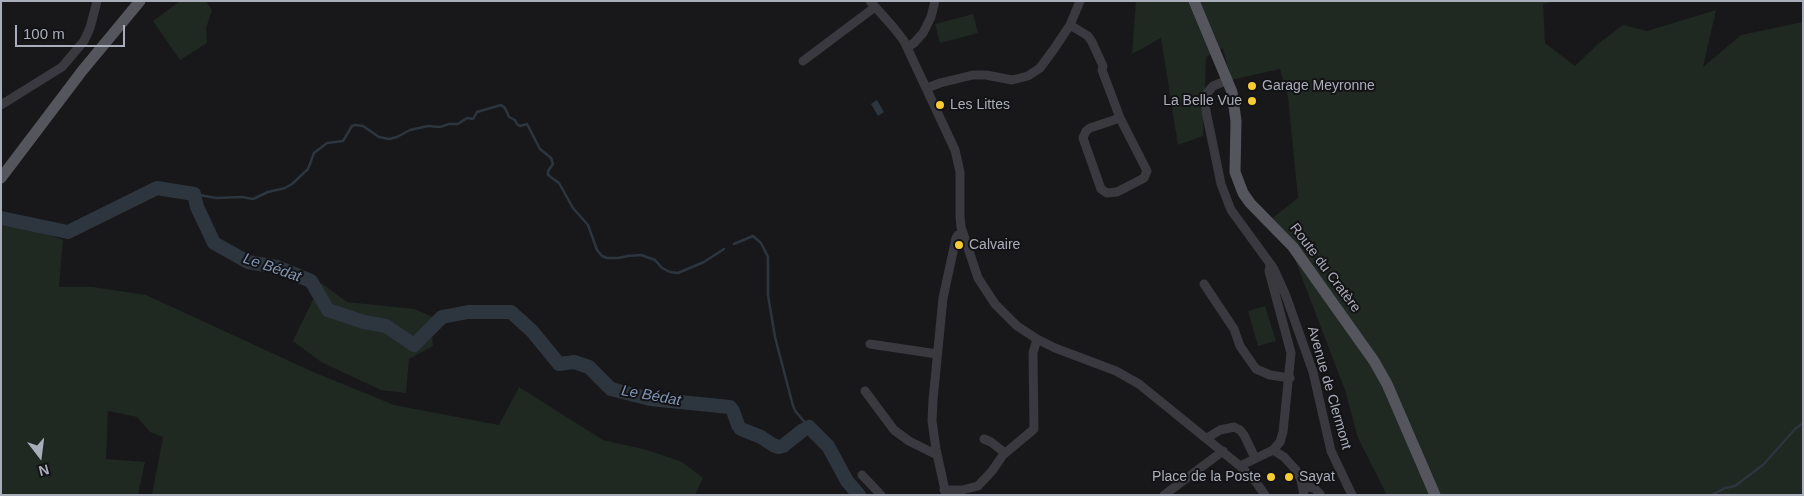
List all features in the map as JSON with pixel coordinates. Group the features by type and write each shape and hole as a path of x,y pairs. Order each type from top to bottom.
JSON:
{"main road":[{"path":"1,178 82,71 140,1"},
{"name":"Route du Cratère","path":"1194,1 1228,80 1236,112 1235,172 1243,193 1250,204 1293,248 1374,361 1387,384 1436,495"}],"street":[{"path":"1,105 46,79 75,54 90,28 97,1"},
{"path":"907,47 914,44 923,33 931,17 935,1"},
{"path":"927,88 973,75 986,75 1012,80 1028,76 1040,68 1070,25 1080,1"},
{"path":"803,61 872,4 898,32 907,47 956,150 960,183 960,216 963,232 975,270 988,295 1011,320 1037,339 1130,378 1147,390 1240,466 1256,482 1265,495"},
{"path":"1070,25 1092,40 1103,66 1102,70 1120,118 1147,171 1144,178 1117,192 1107,193 1101,189 1083,138 1086,131 1090,128 1120,118"},
{"name":"Avenue de Clermont","path":"1228,80 1213,86 1208,92 1205,101 1220,184 1234,214 1270,263 1286,296 1308,353 1316,380 1331,450 1352,495"},
{"path":"963,232 956,238 943,298 932,421 945,493 978,486 1005,453 1034,428 1033,354 1037,339"},
{"path":"1240,466 1273,450 1280,442 1283,432 1290,378 1291,353 1269,271 1270,263"},
{"path":"1204,284 1234,328 1240,346 1256,369 1270,375 1290,378"},
{"path":"870,344 937,354"},
{"path":"865,390 884,419 894,430 909,441 937,455"},
{"path":"1206,438 1220,430 1234,427 1244,435 1255,458"},
{"path":"984,439 1005,453"},
{"path":"1273,450 1296,470 1303,490 1314,488 1320,494"},
{"path":"1164,495 1223,451"},
{"path":"862,475 881,495"}],"shaded area":[{"path":"180,1 206,1 212,10 206,28 207,43 180,60 153,21"},
{"path":"1136,1 1556,1 1543,4 1545,43 1575,66 1599,43 1623,25 1647,31 1716,10 1703,67 1741,35 1803,22 1803,495 1387,495 1358,438 1345,390 1289,244 1270,220 1298,198 1288,97 1280,69 1231,80 1223,48 1206,57 1203,136 1178,145 1161,38 1132,54"},
{"path":"973,14 978,33 940,43 935,24"},
{"path":"877,100 884,112 878,116 871,104"},
{"path":"1,226 37,230 63,240 59,287 93,287 146,295 311,371 394,405 499,425 519,387 603,440 647,450 682,462 703,478 695,495 152,495 163,437 150,432 137,417 108,411 106,459 145,462 138,495 1,495"},
{"path":"321,283 347,302 414,309 431,316 433,346 409,359 406,393 381,390 321,362 293,341"},
{"path":"1265,306 1276,341 1258,346 1248,311"}],"waterway":[{"name":"Le Bédat","path":"194,194 216,198 242,197 253,199 268,192 285,188 308,169 314,153 327,143 343,141 352,126 355,125 363,126 379,137 389,139 410,130 428,126 440,127 458,124 467,118 473,119 477,112 501,105 505,108 509,117 515,120 517,124 520,126 527,124 540,149 551,158 553,164 548,171 548,175 559,183 573,208 588,225 597,250 602,256 618,258 641,255 655,260 662,268 670,272 678,273 704,262 724,249"},
{"name":"Le Bédat","path":"1,218 68,232 157,188 194,194 197,207 214,243 248,262 277,267 311,281 328,310 364,322 386,326 414,345 442,317 468,312 511,312 532,331 559,364 574,362 589,367 611,389 650,399 730,407 741,429 779,447 803,430"},
{"path":"734,244 753,236 761,243 768,257 768,295 775,337 793,406 809,427"},
{"path":"1712,495 1725,488 1735,486 1764,464 1795,429 1803,423"},
{"name":"Le Bédat","path":"807,428 809,427 828,446 847,481 859,495"}],"place":[{"name":"Garage Meyronne","path":"1252,86"},
{"name":"La Belle Vue","path":"1252,101"},
{"name":"Les Littes","path":"940,105"},
{"name":"Calvaire","path":"959,245"},
{"name":"Place de la Poste","path":"1271,477"},
{"name":"Sayat","path":"1289,477"}]}
